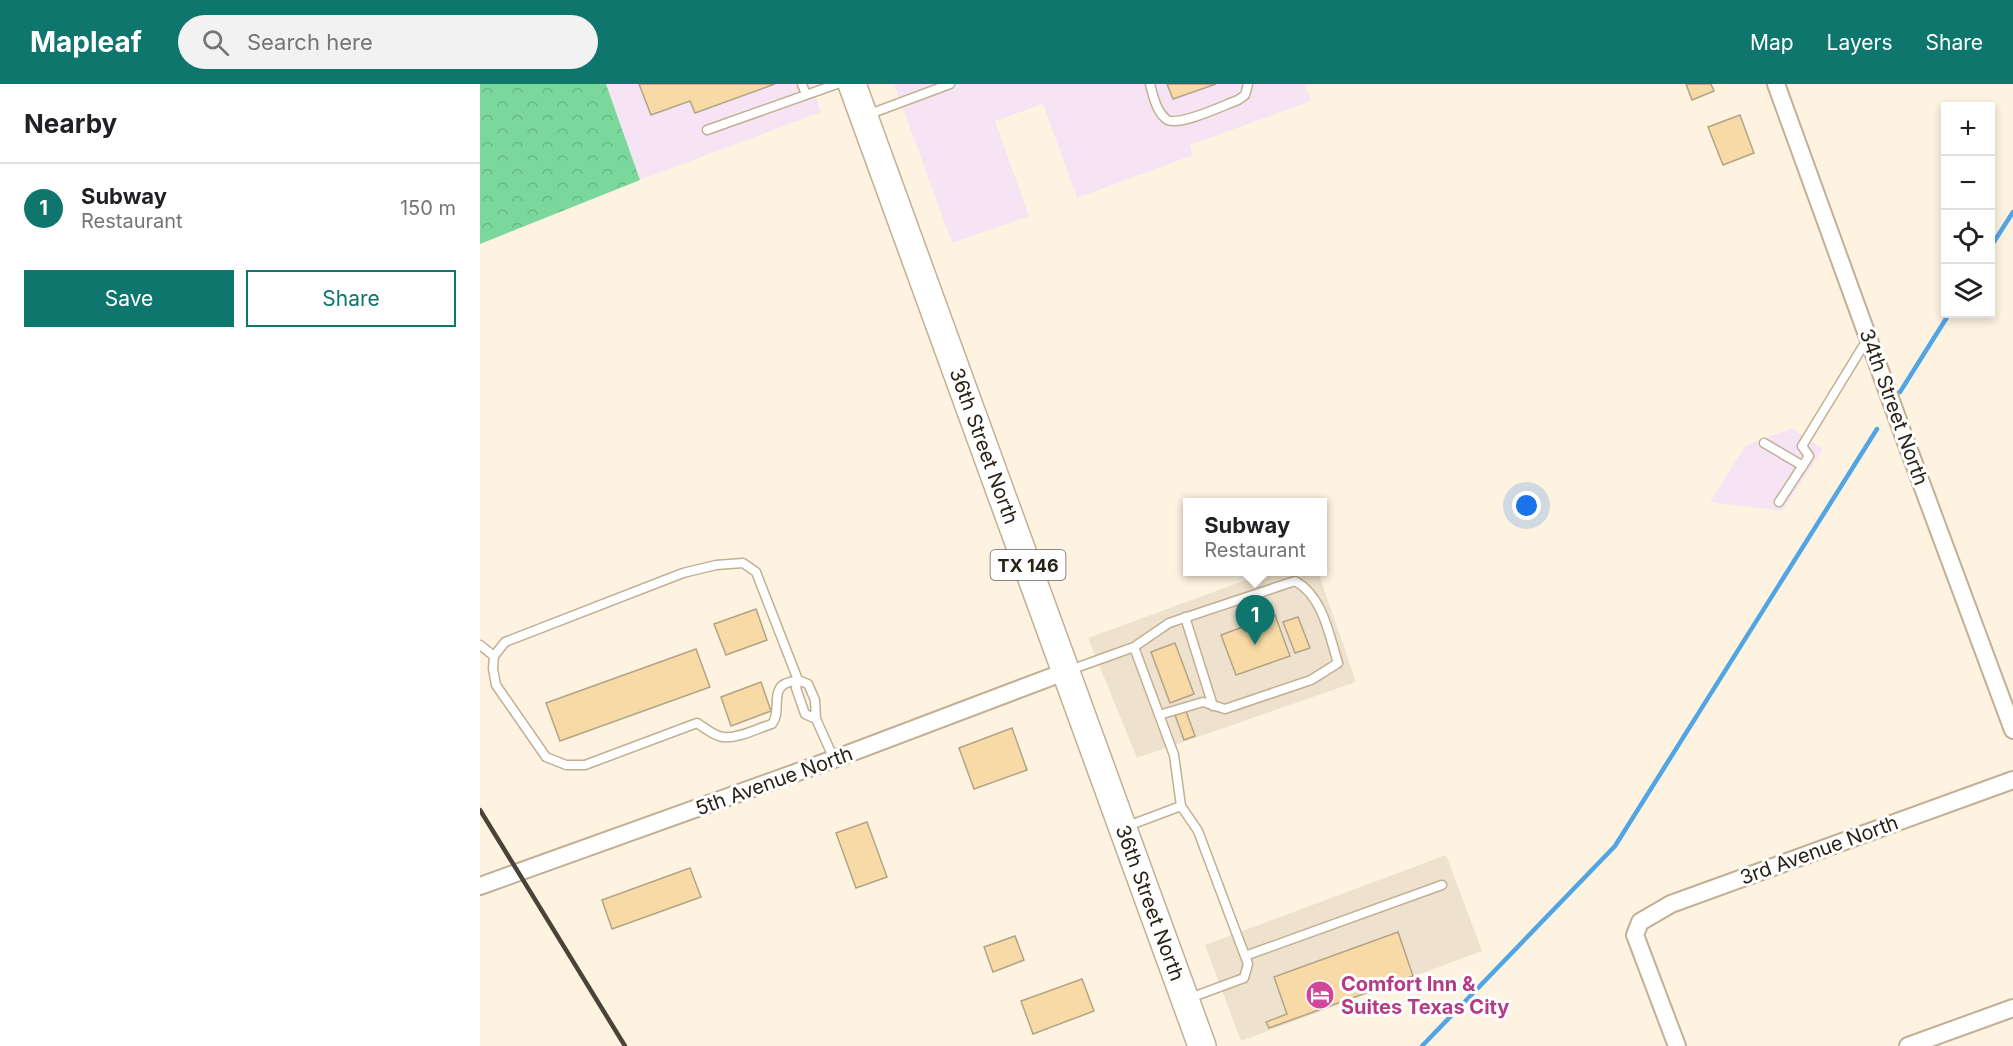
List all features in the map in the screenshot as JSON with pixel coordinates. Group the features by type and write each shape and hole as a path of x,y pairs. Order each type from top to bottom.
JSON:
{"highway":[{"name":"36th Street North","path":"852,84 1202,1046"}],"street":[{"name":"34th Street North","path":"1776,84 2013,730"},
{"name":"5th Avenue North","path":"480,886 834,759 1067,671"},
{"name":"3rd Avenue North","path":"1677,1046 1635,935 1640,922 1671,904 2013,780"},
{"path":"1908,1046 2013,1008"}],"lane":[{"path":"802,84 806,95"},
{"path":"707,130 837,84"},
{"path":"863,116 950,84"},
{"path":"1149,84 1165,118 1177,122 1238,100 1248,91 1248,84"},
{"path":"1779,502 1809,456 1802,446 1868,338"},
{"path":"1764,442 1803,466"},
{"path":"816,719 805,714 796,688 798,680 756,573 743,563 716,565 683,573 505,642 494,656 495,685 546,757 566,765 585,765 697,723 723,737 734,736 772,724 776,718 778,693 784,685 798,680 808,684 815,700 816,719 834,759"},
{"path":"1067,671 1134,647 1169,623 1295,581 1307,587 1323,615 1338,663 1311,680 1225,710 1203,702 1159,715"},
{"path":"1185,618 1214,706"},
{"path":"480,645 494,656"},
{"path":"1134,647 1174,755 1181,806 1198,831 1248,964 1244,978 1185,1000"},
{"path":"1123,828 1181,806"},
{"path":"1245,956 1442,885"}],"shaded area":[{"path":"606,84 811,84 821,112 640,180"},
{"path":"894,84 1305,84 1311,101 1190,145 1193,155 1077,198 1043,104 995,121 1029,216 952,243"},
{"path":"1792,428 1823,449 1782,511 1710,502 1745,446"},
{"path":"1257,576 1319,576 1356,682 1137,758 1088,638"},
{"path":"1446,855 1482,951 1241,1041 1205,945"}],"green space":[{"path":"480,84 606,84 640,180 480,244"}],"building":[{"path":"639,84 775,84 695,113 690,101 651,115"},
{"path":"1167,84 1216,84 1173,99"},
{"path":"1686,84 1711,84 1714,91 1692,100"},
{"path":"1740,115 1754,153 1723,165 1708,127"},
{"path":"756,609 767,640 726,655 714,624"},
{"path":"1275,615 1290,656 1236,675 1221,635"},
{"path":"1298,617 1310,648 1295,653 1283,622"},
{"path":"1175,643 1194,694 1170,703 1151,652"},
{"path":"696,649 710,687 560,741 546,703"},
{"path":"761,682 771,711 731,726 721,697"},
{"path":"1186,711 1195,736 1184,740 1175,715"},
{"path":"1012,728 1027,770 974,789 959,748"},
{"path":"867,822 887,877 856,888 836,833"},
{"path":"690,868 701,897 612,929 602,900"},
{"name":"Comfort Inn & Suites Texas City","path":"1398,932 1413,976 1269,1028 1266,1022 1287,1014 1274,977"},
{"path":"1015,936 1024,960 993,972 984,947"},
{"path":"1082,979 1094,1011 1033,1034 1021,1001"}],"waterway":[{"path":"1995,240 2013,212"},
{"path":"1900,392 1946,318"},
{"path":"1422,1046 1615,846 1877,429"}],"railway":[{"path":"480,810 625,1046"}],"place":[{"name":"Subway","path":"1255,645"},
{"name":"Comfort Inn & Suites Texas City","path":"1320,995"}]}
